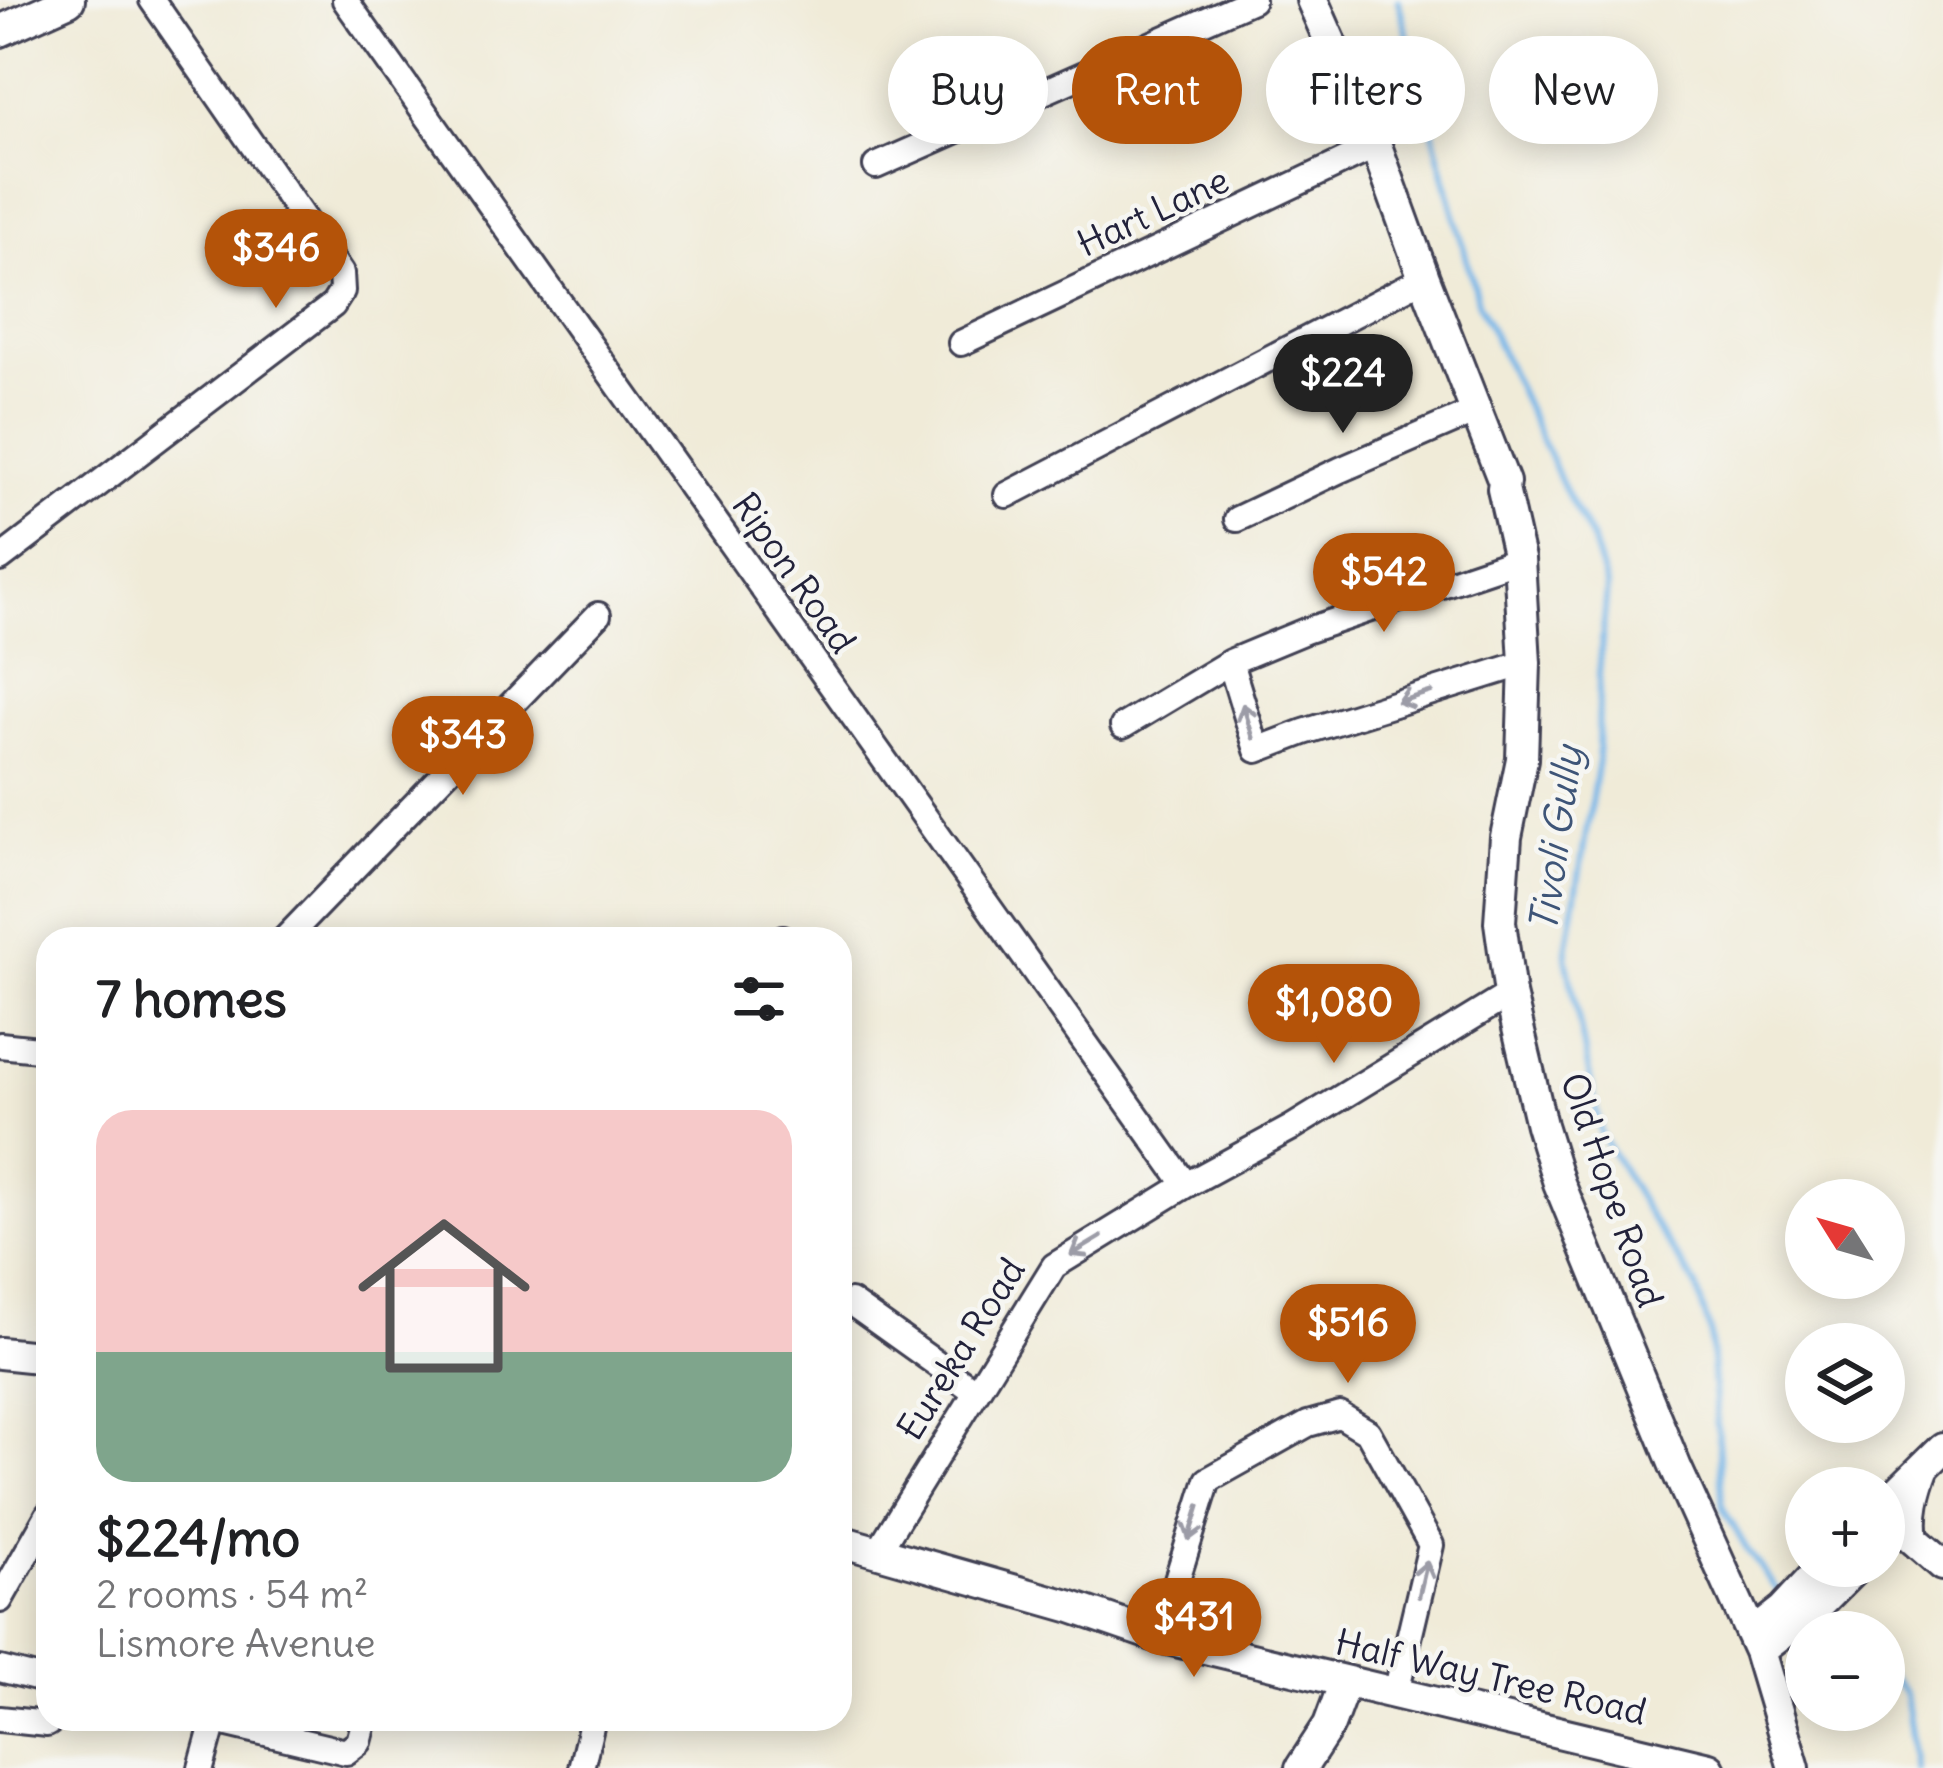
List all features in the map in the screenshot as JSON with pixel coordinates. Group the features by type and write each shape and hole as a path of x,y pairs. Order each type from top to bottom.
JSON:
{"main road":[{"path":"0,31 69,0"},
{"name":"Old Hope Road","path":"1312,0 1376,146 1504,482 1520,559 1526,711 1506,837 1500,922 1510,994 1541,1125 1559,1183 1676,1468 1755,1643 1794,1768"},
{"path":"0,1353 36,1357"},
{"path":"1905,1487 1937,1459"},
{"path":"1905,1530 1914,1495 1937,1459"},
{"path":"1905,1543 1943,1564"},
{"name":"Half Way Tree Road","path":"852,1545 1072,1607 1159,1637 1709,1768"},
{"path":"1801,1606 1812,1587"},
{"path":"1755,1643 1828,1587"},
{"path":"1300,1768 1329,1725 1345,1682"}],"street":[{"path":"0,559 333,305 342,291 341,273 152,0"},
{"name":"Ripon Road","path":"345,0 1186,1186"},
{"path":"876,166 1252,0"},
{"name":"Hart Lane","path":"962,343 1376,146"},
{"path":"1007,495 1424,278"},
{"path":"1237,520 1476,411"},
{"path":"1123,726 1230,662 1305,631 1520,559"},
{"path":"296,927 598,615"},
{"path":"1230,662 1257,750 1525,663"},
{"name":"Eureka Road","path":"877,1553 1054,1266 1291,1129 1510,994"},
{"path":"0,1045 36,1049"},
{"path":"852,1303 976,1392"},
{"path":"1159,1637 1208,1480 1308,1424 1340,1415 1367,1432 1431,1545 1396,1693"},
{"path":"0,1600 36,1536"},
{"path":"0,1670 36,1678"},
{"path":"0,1719 36,1723"},
{"path":"201,1768 209,1731"},
{"path":"257,1731 346,1752 359,1742 362,1731"},
{"path":"581,1768 590,1731"}],"waterway":[{"name":"Tivoli Gully","path":"1398,0 1478,302 1592,540 1607,588 1598,760 1566,956 1601,1134 1696,1286 1710,1332 1723,1508 1781,1596"},
{"name":"Tivoli Gully","path":"1905,1694 1916,1768"}]}
